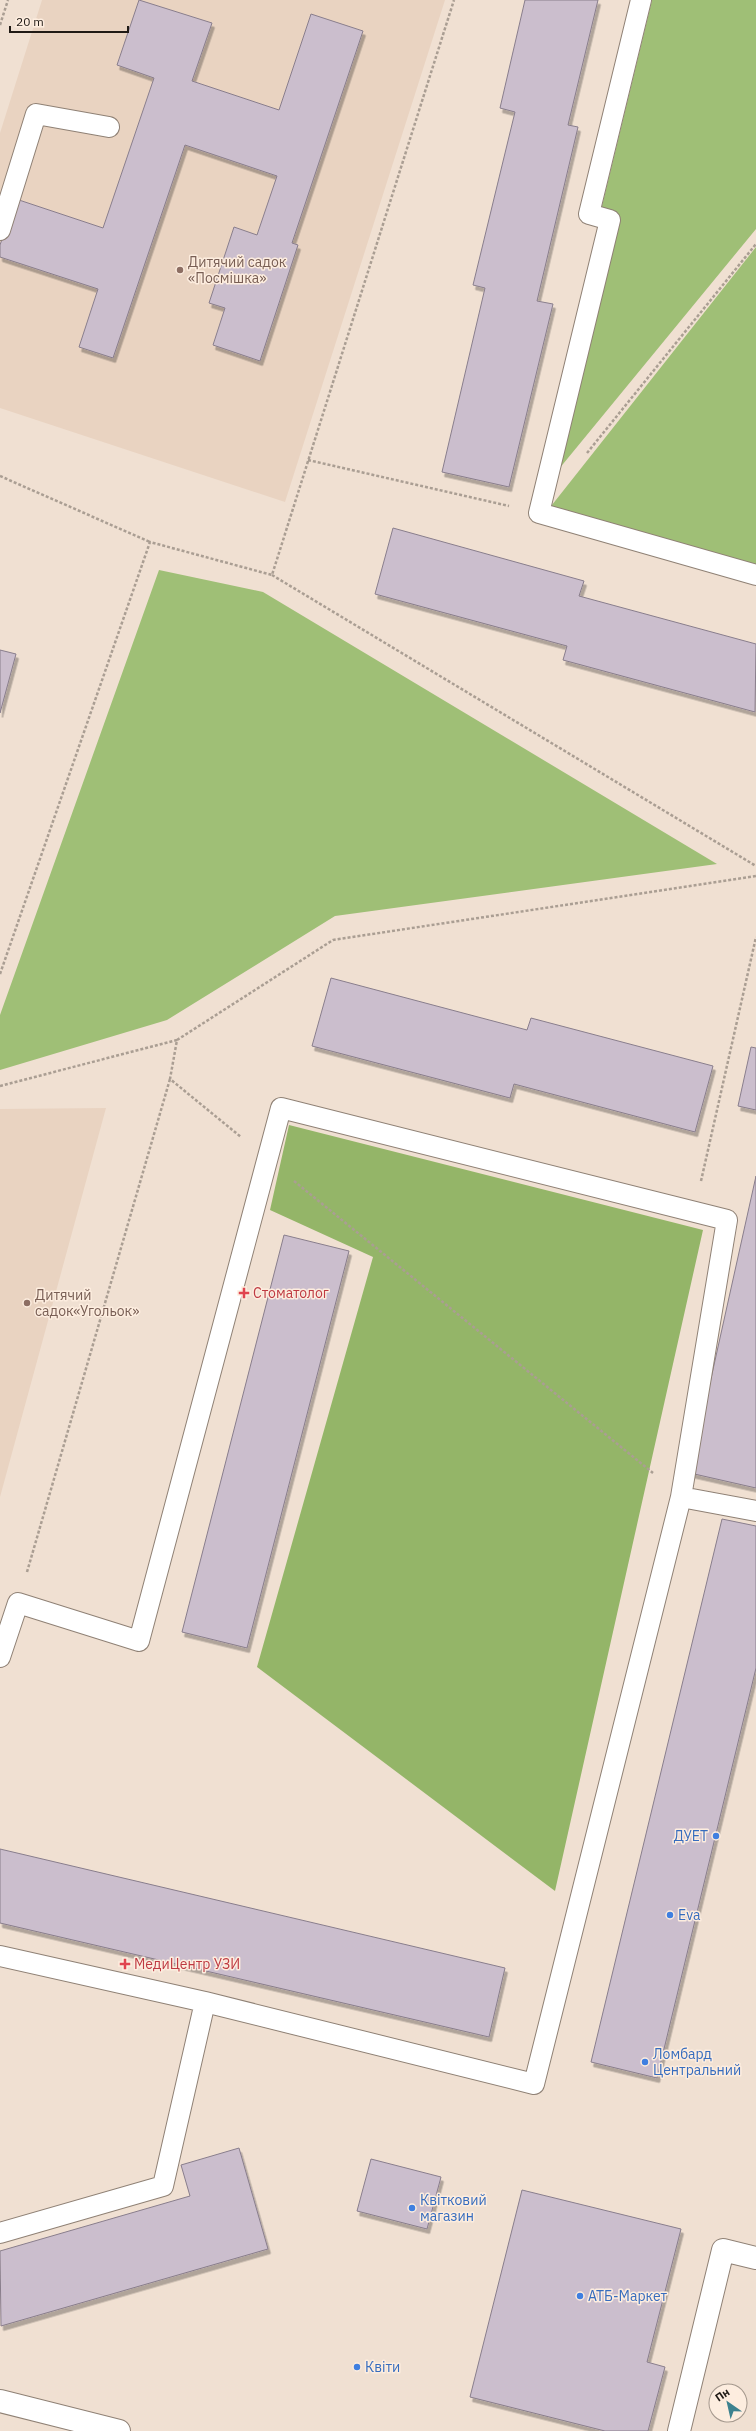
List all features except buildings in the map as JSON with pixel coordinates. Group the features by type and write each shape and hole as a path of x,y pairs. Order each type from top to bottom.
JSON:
{"street":[{"path":"679,2431 722,2250 756,2258"},
{"path":"0,2402 119,2431"}],"lane":[{"path":"641,0 589,214 610,220 539,513 756,575"},
{"path":"0,230 36,114 109,127"},
{"path":"0,1657 3,1638 18,1603 139,1641 281,1108 727,1220 681,1496 534,2084 205,2002 0,1956"},
{"path":"681,1496 756,1511"},
{"path":"0,2233 162,2186 205,2002"}],"path":[{"path":"0,25 8,0"},
{"path":"272,576 454,0"},
{"path":"583,458 756,244"},
{"path":"308,460 539,513"},
{"path":"0,476 150,542 272,576 756,866"},
{"path":"0,974 150,542"},
{"path":"0,1086 178,1040 333,940 756,876"},
{"path":"694,1212 756,937"},
{"path":"18,1603 170,1079 178,1040"},
{"path":"170,1079 681,1496"}],"shaded area":[{"name":"Дитячий садок «Посмішка»","path":"42,0 445,0 285,502 0,408 0,133"},
{"name":"Дитячий садок«Угольок»","path":"106,1108 0,1497 0,1109"}],"green space":[{"path":"652,0 756,0 756,229 545,486 618,213 601,210"},
{"path":"756,247 756,570 548,510"},
{"path":"159,570 263,592 717,864 335,916 167,1020 0,1070 0,1015"},
{"path":"289,1125 703,1230 555,1891 257,1667 373,1257 270,1210"}],"place":[{"name":"Дитячий садок «Посмішка»","path":"180,270"},
{"name":"Стоматолог","path":"244,1293"},
{"name":"Дитячий садок«Угольок»","path":"27,1303"},
{"name":"ДУЕТ","path":"716,1836"},
{"name":"Eva","path":"670,1915"},
{"name":"МедиЦентр УЗИ","path":"125,1964"},
{"name":"Ломбард Центральний","path":"645,2062"},
{"name":"Квітковий магазин","path":"412,2208"},
{"name":"АТБ-Маркет","path":"580,2296"},
{"name":"Квіти","path":"357,2367"}]}
